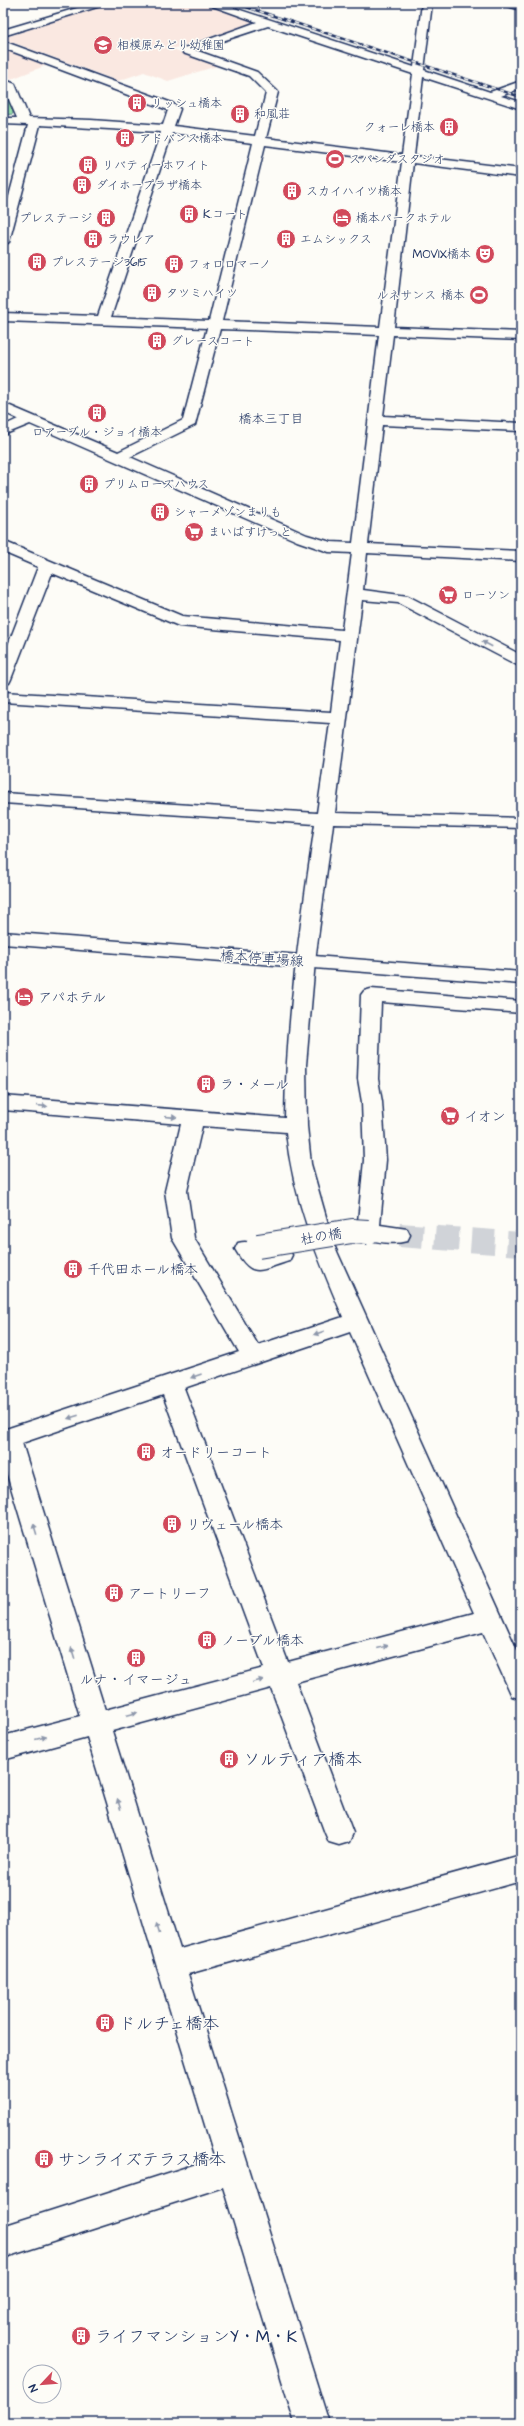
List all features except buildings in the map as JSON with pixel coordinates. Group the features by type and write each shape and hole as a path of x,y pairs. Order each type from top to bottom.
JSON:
{"street":[{"path":"3,33 105,3"},
{"path":"209,3 521,106"},
{"path":"427,3 339,718 305,961 296,1065 296,1126 300,1164 316,1227 356,1321 521,1688"},
{"path":"508,3 521,7"},
{"path":"119,457 190,422 272,92 253,74 187,49 269,22"},
{"path":"3,24 17,29"},
{"path":"3,44 174,109 103,320"},
{"path":"3,82 9,84 30,121 3,242"},
{"path":"490,96 521,84"},
{"path":"3,121 109,124 167,129 521,173"},
{"path":"3,317 521,336"},
{"path":"3,407 302,538 329,547 521,556"},
{"path":"3,431 29,419"},
{"path":"375,420 521,427"},
{"path":"3,546 180,621 349,636"},
{"path":"3,680 47,565"},
{"path":"354,594 402,599 521,662"},
{"path":"3,697 339,718"},
{"path":"3,798 324,819 521,824"},
{"name":"橋本停車場線","path":"3,938 521,978"},
{"path":"368,1232 375,1160 372,1102 368,1079 364,1006 371,995 499,999 521,1007"},
{"path":"3,1102 296,1126"},
{"path":"193,1118 176,1191 183,1238 253,1356"},
{"name":"杜の橋","path":"264,1253 352,1231 399,1235"},
{"path":"312,2423 6,1439 171,1385 356,1321"},
{"path":"171,1385 281,1674 339,1833"},
{"path":"3,1748 491,1619"},
{"path":"170,1965 521,1868"},
{"path":"3,2242 233,2168"}],"shaded area":[{"name":"相模原みどり幼稚園","path":"113,3 199,3 255,22 173,49 217,66 168,81 144,72 118,81 6,40 6,37"},
{"path":"3,47 47,65 14,78 3,80"}],"green space":[{"path":"3,86 12,106 13,114 3,115"}],"tunnel":[{"path":"399,1235 521,1244"}],"railway":[{"path":"234,3 521,97"}],"place":[{"name":"相模原みどり幼稚園","path":"103,45"},
{"name":"リッシュ橋本","path":"137,103"},
{"name":"和風荘","path":"240,114"},
{"name":"クォーレ橋本","path":"449,127"},
{"name":"アドバンス橋本","path":"125,138"},
{"name":"スパンダスタジオ","path":"335,159"},
{"name":"リバティーホワイト","path":"88,165"},
{"name":"ダイホープラザ橋本","path":"82,185"},
{"name":"スカイハイツ橋本","path":"292,191"},
{"name":"K.コート","path":"189,214"},
{"name":"プレステージ","path":"106,218"},
{"name":"橋本パークホテル","path":"342,218"},
{"name":"ラウレア","path":"93,239"},
{"name":"エムシックス","path":"286,239"},
{"name":"MOVIX橋本","path":"485,254"},
{"name":"プレステージ3615","path":"37,262"},
{"name":"フォロロマーノ","path":"174,264"},
{"name":"タツミハイツ","path":"152,293"},
{"name":"ルネサンス 橋本","path":"479,295"},
{"name":"グレースコート","path":"157,341"},
{"name":"ロアーブル・ジョイ橋本","path":"97,413"},
{"name":"プリムローズハウス","path":"89,484"},
{"name":"シャーメゾンまりも","path":"160,512"},
{"name":"まいばすけっと","path":"194,532"},
{"name":"ローソン","path":"448,595"},
{"name":"アパホテル","path":"24,997"},
{"name":"ラ・メール","path":"206,1084"},
{"name":"イオン","path":"450,1116"},
{"name":"千代田ホール橋本","path":"73,1269"},
{"name":"オードリーコート","path":"146,1452"},
{"name":"リヴェール橋本","path":"172,1524"},
{"name":"アートリーフ","path":"114,1593"},
{"name":"ノーブル橋本","path":"207,1640"},
{"name":"ルナ・イマージュ","path":"136,1658"},
{"name":"ソルティア橋本","path":"229,1759"},
{"name":"ドルチェ橋本","path":"105,2023"},
{"name":"サンライズテラス橋本","path":"44,2159"},
{"name":"ライフマンションY・M・K","path":"81,2336"}],"district":[{"name":"橋本三丁目","path":"271,418"}]}
